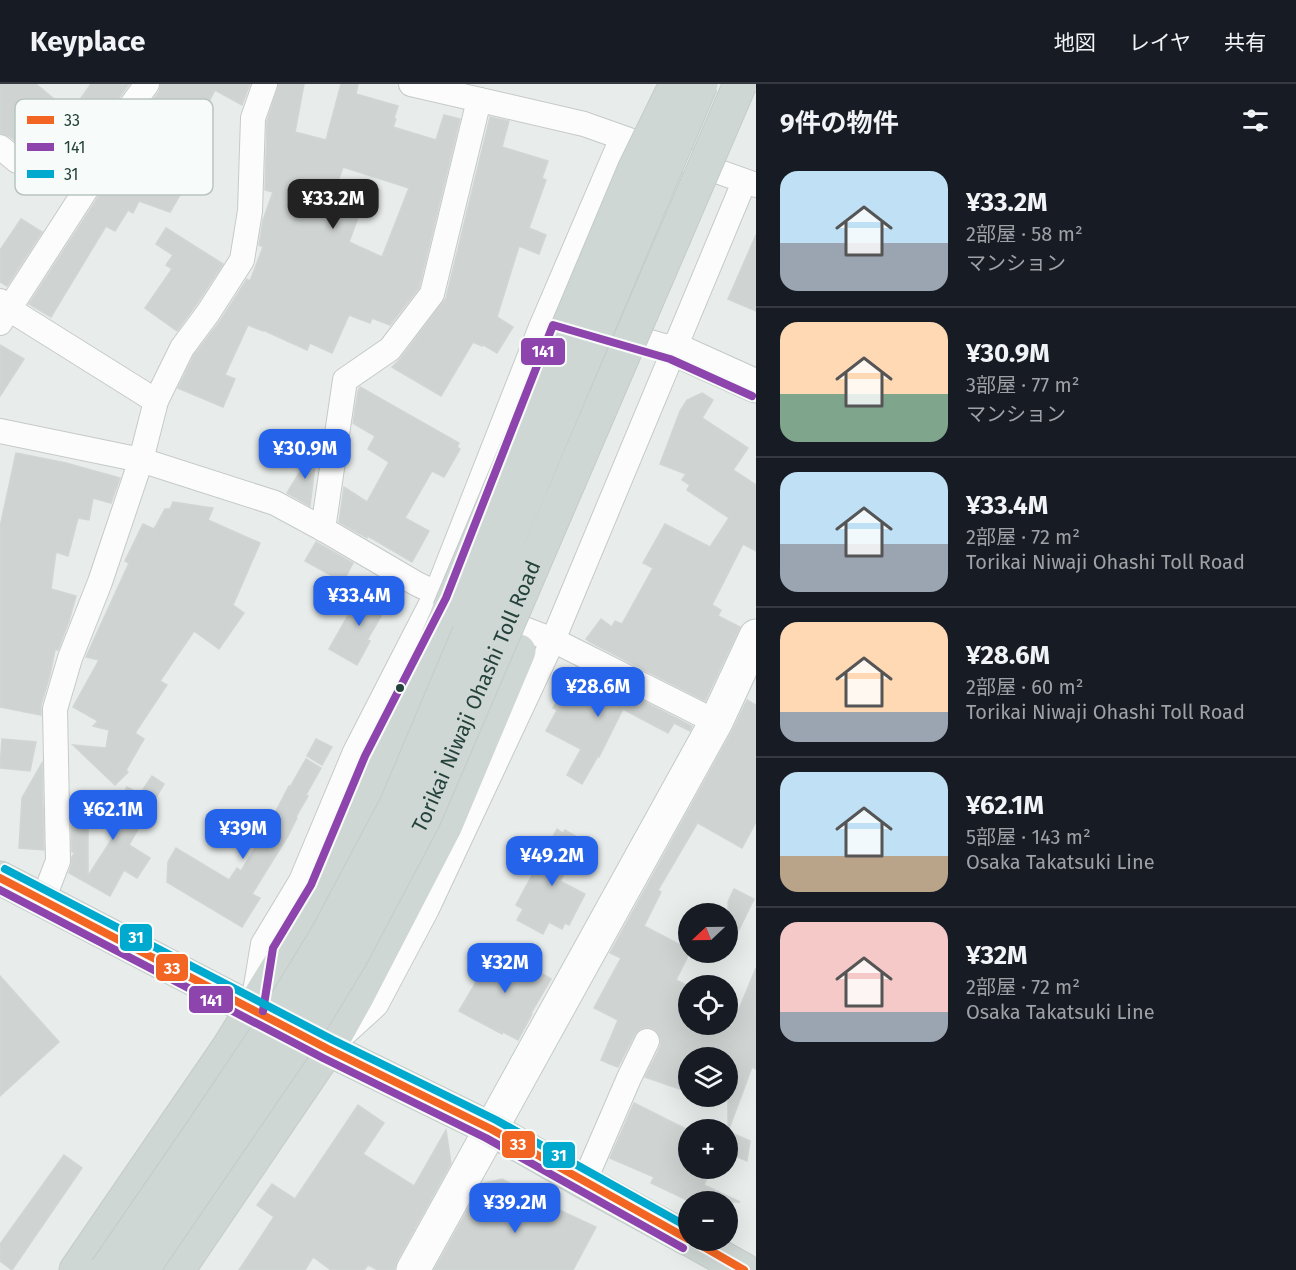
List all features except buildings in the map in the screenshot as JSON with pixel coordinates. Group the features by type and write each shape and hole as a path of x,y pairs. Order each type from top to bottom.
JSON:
{"main road":[{"path":"76,1270 228,1048 291,946 326,882 372,788 443,602 630,180 676,84"},
{"name":"Torikai Niwaji Ohashi Toll Road","path":"106,1270 266,1035 328,933 396,805 701,84"},
{"name":"Torikai Niwaji Ohashi Toll Road","path":"142,1270 311,1023 350,959 424,819 740,84"},
{"path":"178,1270 327,1049 358,995 445,827 684,266 756,88"},
{"path":"0,878 327,1049 491,1129 678,1233"},
{"path":"710,1251 744,1270"}],"street":[{"path":"136,99 147,84"},
{"path":"43,900 58,861 55,709 70,658 100,582 141,460 156,401 182,348 242,260 250,211 253,118 265,84"},
{"path":"327,1049 376,1005 427,909 553,640 674,349 750,183 584,124 411,84"},
{"path":"323,529 345,380 390,349 432,294 479,100"},
{"path":"443,602 547,312 622,138"},
{"path":"81,195 3,311 156,401"},
{"path":"547,312 674,349 756,386"},
{"path":"0,431 141,460 275,503 323,529 443,602 553,640 716,722"},
{"path":"413,1270 716,722 756,636"},
{"path":"584,1182 647,1041"}],"transit line":[{"name":"141","path":"263,1011 273,948 311,885 365,756 446,598 553,325 670,359 752,396"},
{"name":"31","path":"5,869 333,1040 496,1120 678,1221"},
{"name":"33","path":"0,878 328,1049 491,1129 678,1233"},
{"name":"141","path":"0,890 323,1058 486,1138 678,1245"},
{"name":"33","path":"711,1251 744,1270"}]}
